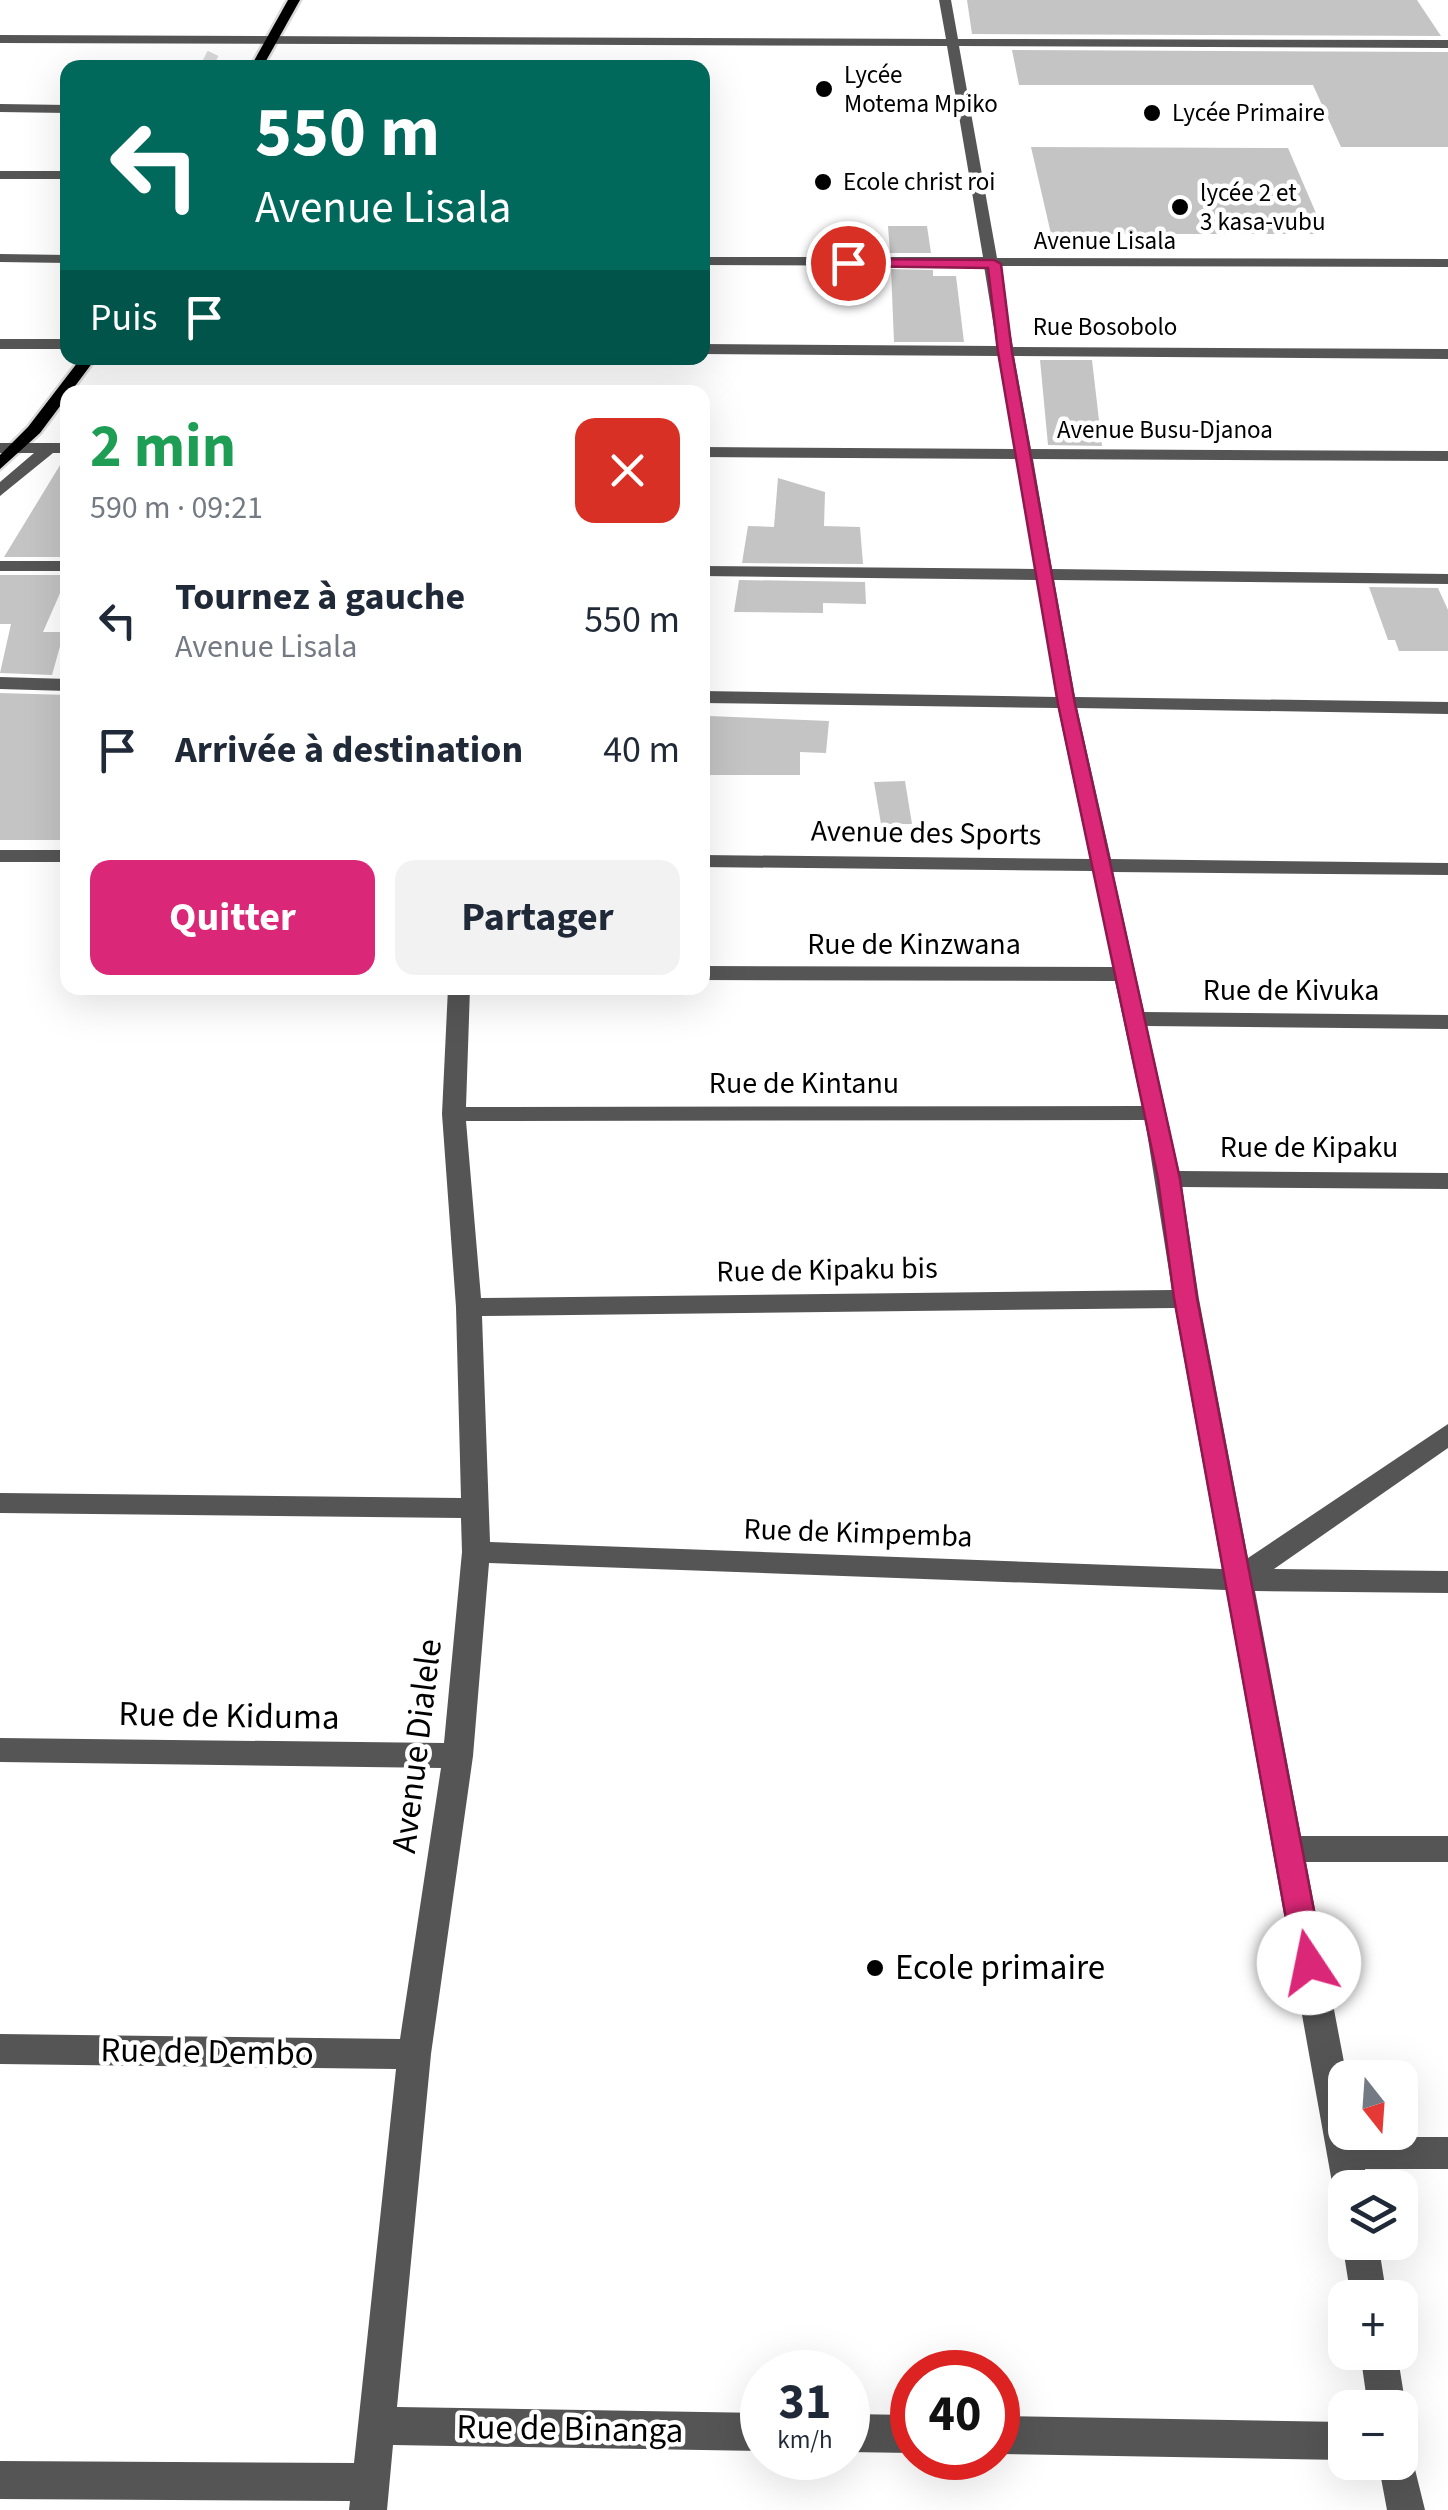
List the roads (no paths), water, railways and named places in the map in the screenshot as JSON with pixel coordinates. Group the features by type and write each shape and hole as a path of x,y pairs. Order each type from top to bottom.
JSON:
{"main road":[{"path":"261,60 294,0"},
{"path":"64,385 82,365"},
{"path":"0,464 8,448 60,390"}],"street":[{"path":"946,0 1067,704 1169,1179 1186,1298 1348,2170"},
{"path":"172,40 184,19"},
{"path":"0,39 1448,44"},
{"path":"200,40 196,51 205,56"},
{"path":"0,108 60,109"},
{"path":"0,175 60,175"},
{"path":"0,258 60,259"},
{"name":"Avenue Lisala","path":"710,261 1448,263"},
{"path":"0,344 60,344"},
{"name":"Rue Bosobolo","path":"710,349 1448,354"},
{"path":"8,448 58,448"},
{"path":"0,491 58,448"},
{"name":"Avenue Busu-Djanoa","path":"710,452 1448,456"},
{"path":"0,566 60,566"},
{"path":"710,571 1448,579"},
{"path":"0,683 60,684"},
{"path":"710,697 1448,708"},
{"path":"0,856 60,856"},
{"name":"Avenue des Sports","path":"710,861 1448,869"},
{"name":"Rue de Kinzwana","path":"710,973 1124,974"},
{"name":"Avenue Dialele","path":"370,2496 414,2054 458,1756 476,1552 468,1307 454,1114 459,995"},
{"name":"Rue de Kivuka","path":"1134,1019 1448,1022"},
{"name":"Rue de Kintanu","path":"454,1114 1154,1113"},
{"name":"Rue de Kipaku","path":"1169,1179 1448,1180"},
{"name":"Rue de Kipaku bis","path":"468,1307 1186,1298"},
{"path":"1238,1580 1448,1434"},
{"path":"0,1504 475,1508"},
{"name":"Rue de Kimpemba","path":"476,1552 1238,1580 1448,1582"},
{"name":"Rue de Kiduma","path":"0,1750 458,1756"},
{"path":"1287,1849 1448,1849"},
{"name":"Rue de Dembo","path":"0,2049 414,2054"},
{"path":"1346,2153 1448,2153"},
{"name":"Rue de Binanga","path":"378,2426 740,2432"},
{"path":"1020,2435 1328,2441"},
{"path":"0,2480 370,2496"},
{"path":"1400,2480 1406,2510"}],"tunnel":[{"path":"205,56 213,60"}],"place":[{"name":"Lycée Motema Mpiko","path":"824,89"},
{"name":"Lycée Primaire","path":"1152,113"},
{"name":"Ecole christ roi","path":"823,182"},
{"name":"lycée 2 et 3 kasa-vubu","path":"1180,207"},
{"name":"Ecole primaire","path":"875,1968"}]}
